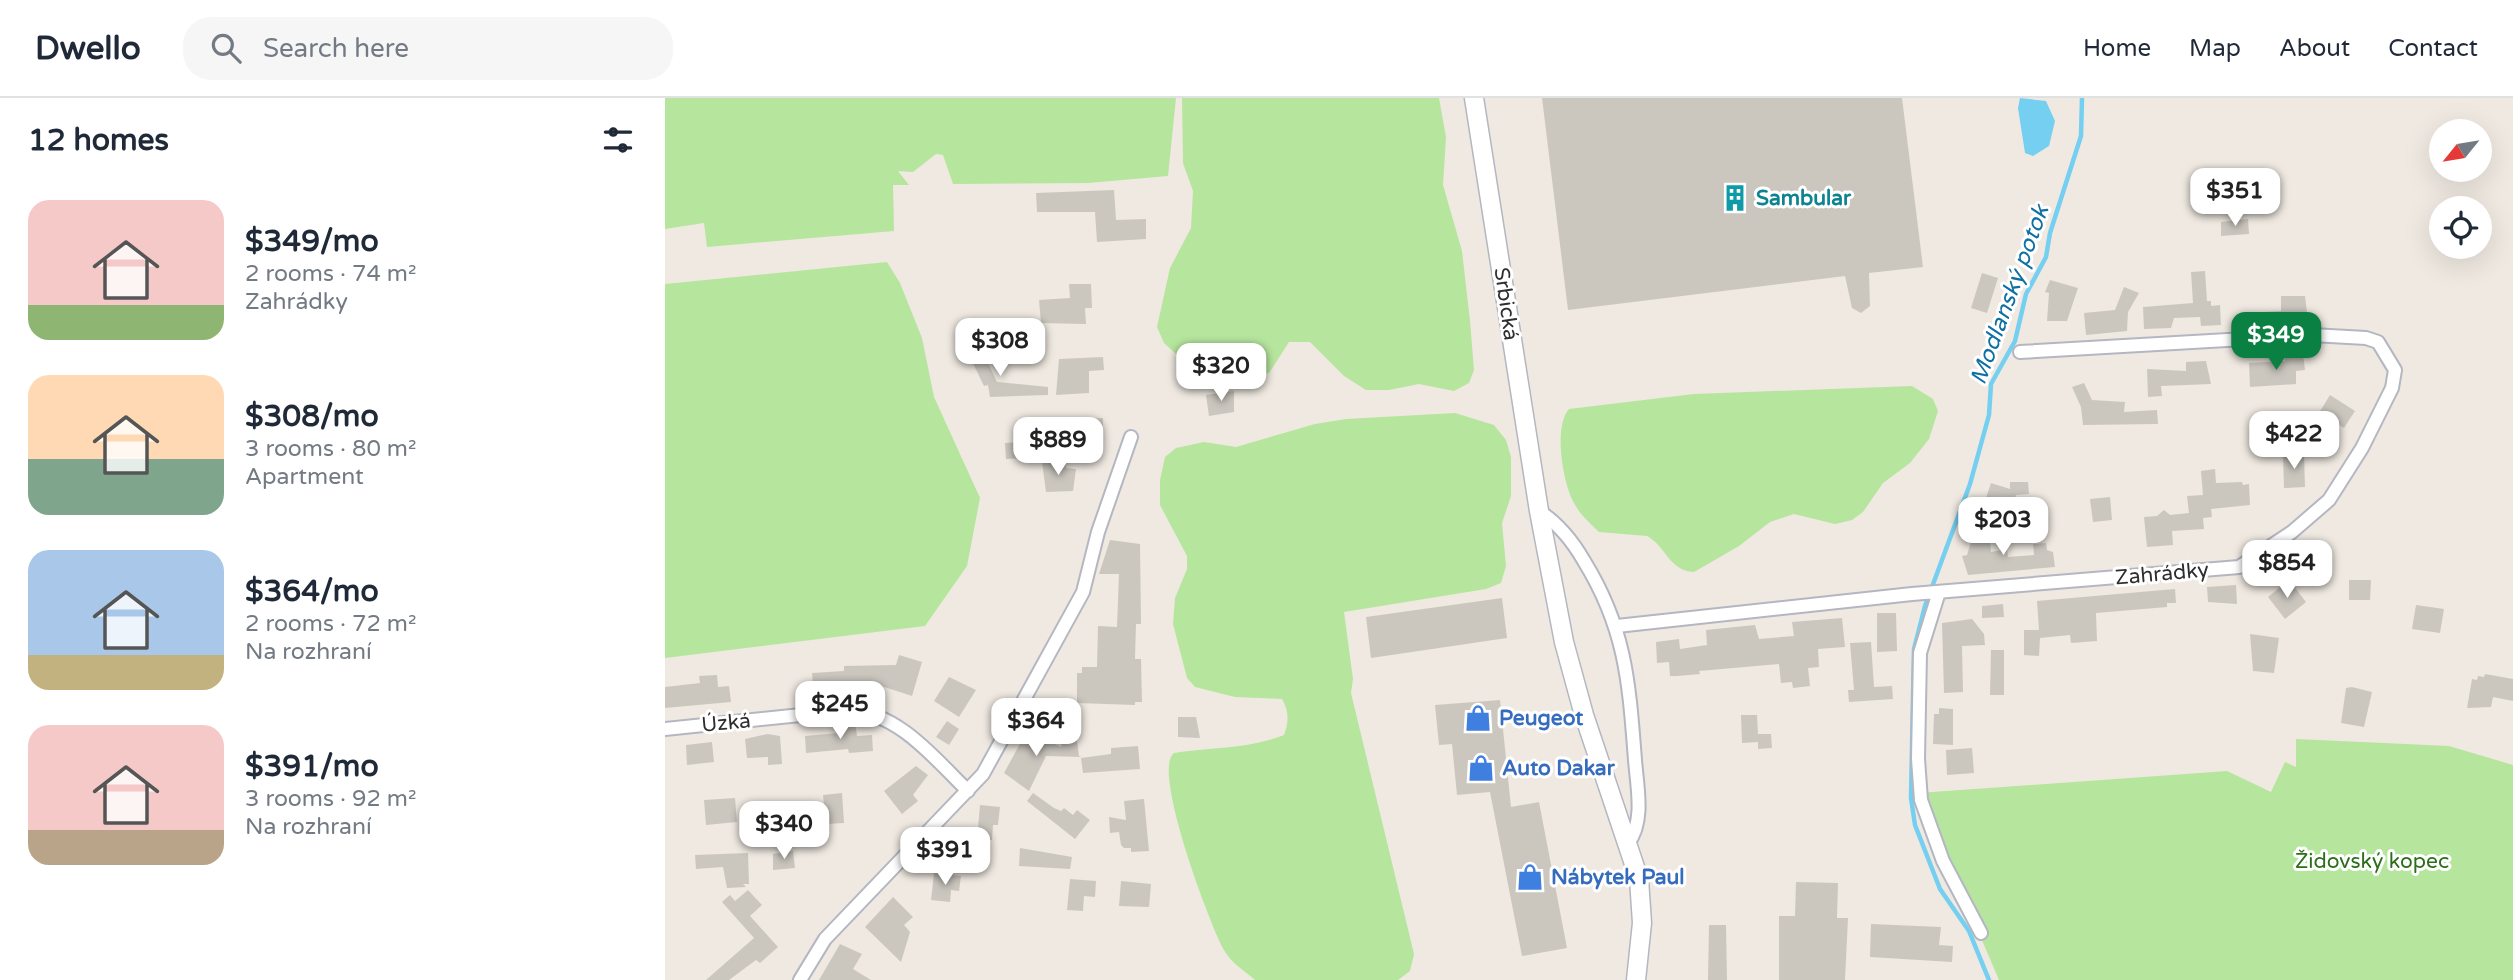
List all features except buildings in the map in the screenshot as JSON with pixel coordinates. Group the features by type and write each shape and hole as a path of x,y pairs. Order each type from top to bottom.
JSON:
{"street":[{"name":"Srbická","path":"1474,98 1539,510 1573,678 1628,843 1641,891 1636,980"},
{"name":"Zahrádky","path":"1617,626 1912,594 2239,567 2293,532 2329,500 2362,449 2392,388 2395,370 2378,342 2339,336 2312,335 2020,352"},
{"path":"800,980 825,939 983,774 1030,693 1083,592 1098,532 1131,437"},
{"path":"1539,510 1556,522 1576,548 1598,583 1617,626 1632,718 1638,800 1636,833 1628,843"},
{"path":"1939,592 1920,653 1918,759 1921,800 1943,862 1981,933"},
{"name":"Úzká","path":"665,729 849,710 868,711 889,719 968,791"}],"green space":[{"path":"665,98 1176,98 1168,176 1088,183 953,184 943,155 936,154 913,172 898,171 909,185 893,185 894,231 707,247 704,223 665,229"},
{"path":"1182,98 1439,98 1446,137 1443,185 1462,251 1470,321 1474,370 1469,383 1454,391 1419,384 1389,390 1366,390 1344,376 1310,342 1289,342 1269,373 1200,376 1164,343 1157,327 1170,268 1191,228 1193,191 1183,163"},
{"path":"887,262 900,283 922,338 934,397 980,498 967,566 925,626 665,658 665,284"},
{"path":"1912,386 1933,399 1938,411 1929,439 1910,463 1883,483 1863,512 1852,520 1835,524 1794,514 1770,522 1739,546 1694,572 1686,571 1673,563 1647,536 1599,532 1576,507 1566,482 1561,455 1561,428 1569,409 1694,394"},
{"path":"1455,413 1494,425 1506,440 1511,457 1511,496 1502,523 1506,566 1501,583 1486,589 1344,612 1353,679 1351,693 1414,954 1410,971 1398,980 1255,980 1227,954 1207,911 1176,816 1169,765 1174,753 1244,745 1284,735 1287,712 1282,699 1235,697 1195,687 1187,678 1173,624 1175,598 1187,569 1187,556 1160,505 1160,480 1165,457 1176,448 1204,442 1236,447 1315,424 1346,419"},
{"name":"Židovský kopec","path":"2296,739 2449,746 2513,765 2513,980 1999,980 1978,932 1932,847 1925,830 1918,793 2227,771 2271,792 2285,762 2296,767"}],"water":[{"path":"2020,98 2046,101 2055,121 2049,146 2033,156 2025,153 2018,108"}],"waterway":[{"name":"Modlanský potok","path":"1989,980 1969,931 1940,889 1915,825 1911,798 1914,649 1925,606 1970,484 1989,415 1991,384 2015,341 2026,294 2046,257 2050,233 2081,136 2082,98"}],"place":[{"name":"Sambular","path":"1735,198"},
{"name":"Peugeot","path":"1478,718"},
{"name":"Auto Dakar","path":"1481,768"},
{"name":"Nábytek Paul","path":"1530,877"}]}
